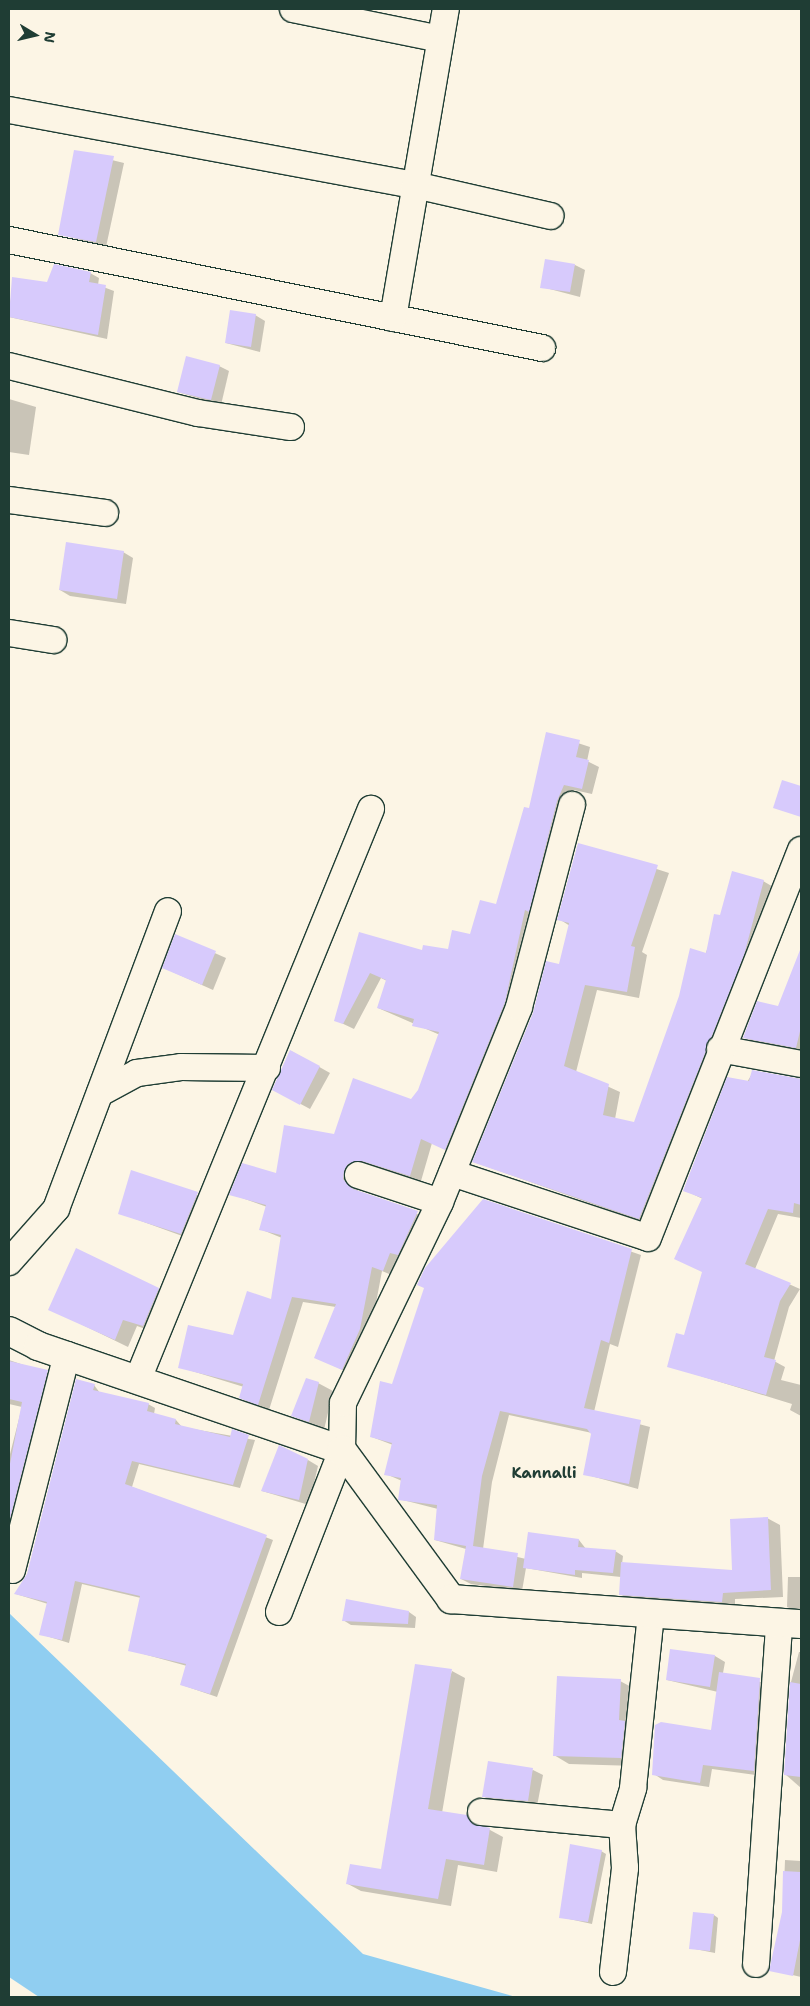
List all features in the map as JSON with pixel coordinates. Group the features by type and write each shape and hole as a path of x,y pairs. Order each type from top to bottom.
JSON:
{"street":[{"path":"293,9 440,38"},
{"path":"393,318 446,9"},
{"path":"9,110 415,185 550,216"},
{"path":"9,240 542,348"},
{"path":"9,366 198,413 291,427"},
{"path":"9,500 104,513"},
{"path":"9,633 53,640"},
{"path":"279,1612 342,1450 343,1404 440,1202 518,1007 572,805"},
{"path":"138,1379 267,1068 371,809"},
{"path":"452,1173 648,1238 720,1049 801,850"},
{"path":"9,1262 56,1209 168,912"},
{"path":"720,1049 801,1064"},
{"path":"100,1093 138,1073 181,1067 267,1068"},
{"path":"358,1175 440,1202"},
{"path":"9,1331 67,1355 342,1450 450,1599 790,1625 756,1964"},
{"path":"12,1570 67,1355"},
{"path":"613,1972 624,1868 622,1824 633,1788 651,1615"},
{"path":"481,1812 622,1824"}],"water":[{"path":"9,1613 363,1954 516,1997 39,1997 9,1977"}],"building":[{"path":"74,150 114,156 96,242 58,235"},
{"path":"545,259 575,264 570,292 540,288"},
{"path":"54,264 91,272 89,282 106,285 98,335 9,317 12,277 47,282"},
{"path":"230,310 256,314 251,347 225,343"},
{"path":"186,356 220,365 211,400 177,392"},
{"path":"66,542 124,551 117,599 59,590"},
{"path":"546,732 580,740 576,757 589,760 582,789 564,785 557,801 529,912 525,910 505,1002 445,1150 421,1139 410,1176 362,1161 348,1164 344,1171 343,1179 353,1189 418,1211 398,1255 390,1253 383,1271 372,1267 360,1329 342,1370 314,1358 336,1304 292,1297 258,1405 239,1398 243,1384 178,1368 188,1325 233,1335 247,1291 271,1299 281,1235 259,1230 266,1205 229,1195 242,1163 276,1173 284,1125 334,1134 353,1078 411,1099 418,1090 439,1032 412,1026 414,1019 377,1008 386,980 370,973 343,1024 334,1021 359,932 422,950 423,945 448,949 452,930 470,934 480,900 496,904 524,807 529,808"},
{"path":"782,780 801,786 801,817 773,808"},
{"path":"578,843 658,865 631,946 635,947 627,992 585,985 564,1066 609,1084 603,1115 634,1122 679,996 690,948 706,953 714,914 720,915 732,871 764,880 744,955 639,1219 472,1162 533,1013 546,961 559,964 569,923 557,920"},
{"path":"175,934 216,951 202,985 162,968"},
{"path":"800,950 801,1027 796,1048 743,1038 757,1001 778,1006"},
{"path":"290,1050 320,1066 300,1105 272,1090"},
{"path":"752,1070 801,1079 801,1205 794,1203 793,1213 768,1209 745,1264 791,1283 780,1301 764,1357 776,1360 766,1395 667,1367 676,1333 684,1335 702,1272 674,1259 702,1198 683,1191 727,1077 749,1081"},
{"path":"131,1170 198,1192 181,1234 118,1214"},
{"path":"483,1199 632,1249 609,1343 601,1340 584,1408 641,1420 629,1484 583,1475 591,1434 587,1429 500,1411 482,1476 473,1546 518,1553 513,1587 460,1579 466,1546 434,1540 437,1505 398,1500 401,1478 384,1475 392,1443 370,1437 380,1381 392,1384 424,1288 417,1285 425,1268"},
{"path":"76,1248 159,1288 143,1326 123,1320 115,1340 48,1310"},
{"path":"9,1361 48,1370 9,1522 9,1469 22,1402 9,1399"},
{"path":"306,1378 319,1382 309,1422 291,1416"},
{"path":"76,1379 95,1384 93,1390 149,1403 147,1411 176,1419 175,1424 230,1437 232,1429 249,1435 233,1485 132,1461 125,1484 267,1535 210,1694 180,1685 186,1664 128,1651 140,1596 75,1581 62,1640 39,1635 47,1602 14,1594 27,1574"},
{"path":"279,1445 308,1459 299,1500 261,1491"},
{"path":"768,1517 771,1590 723,1593 722,1602 619,1595 621,1562 732,1570 730,1519"},
{"path":"528,1532 579,1539 578,1547 616,1550 613,1573 575,1570 575,1575 523,1568"},
{"path":"346,1599 409,1611 408,1624 342,1621"},
{"path":"670,1649 715,1655 710,1687 666,1680"},
{"path":"415,1664 452,1669 428,1809 467,1815 473,1824 490,1828 484,1865 446,1859 438,1899 346,1884 350,1864 381,1869"},
{"path":"719,1672 760,1678 754,1771 703,1765 700,1783 652,1775 655,1725 661,1722 711,1730"},
{"path":"557,1676 621,1679 619,1720 625,1721 621,1758 553,1756"},
{"path":"790,1682 801,1684 801,1777 784,1775"},
{"path":"488,1761 533,1768 528,1801 482,1797"},
{"path":"570,1844 602,1850 588,1922 559,1918"},
{"path":"783,1871 801,1872 801,1935 793,1976 769,1971 782,1912"},
{"path":"693,1912 714,1914 710,1951 689,1949"}],"district":[{"name":"Kannalli","path":"544,1474"}]}
